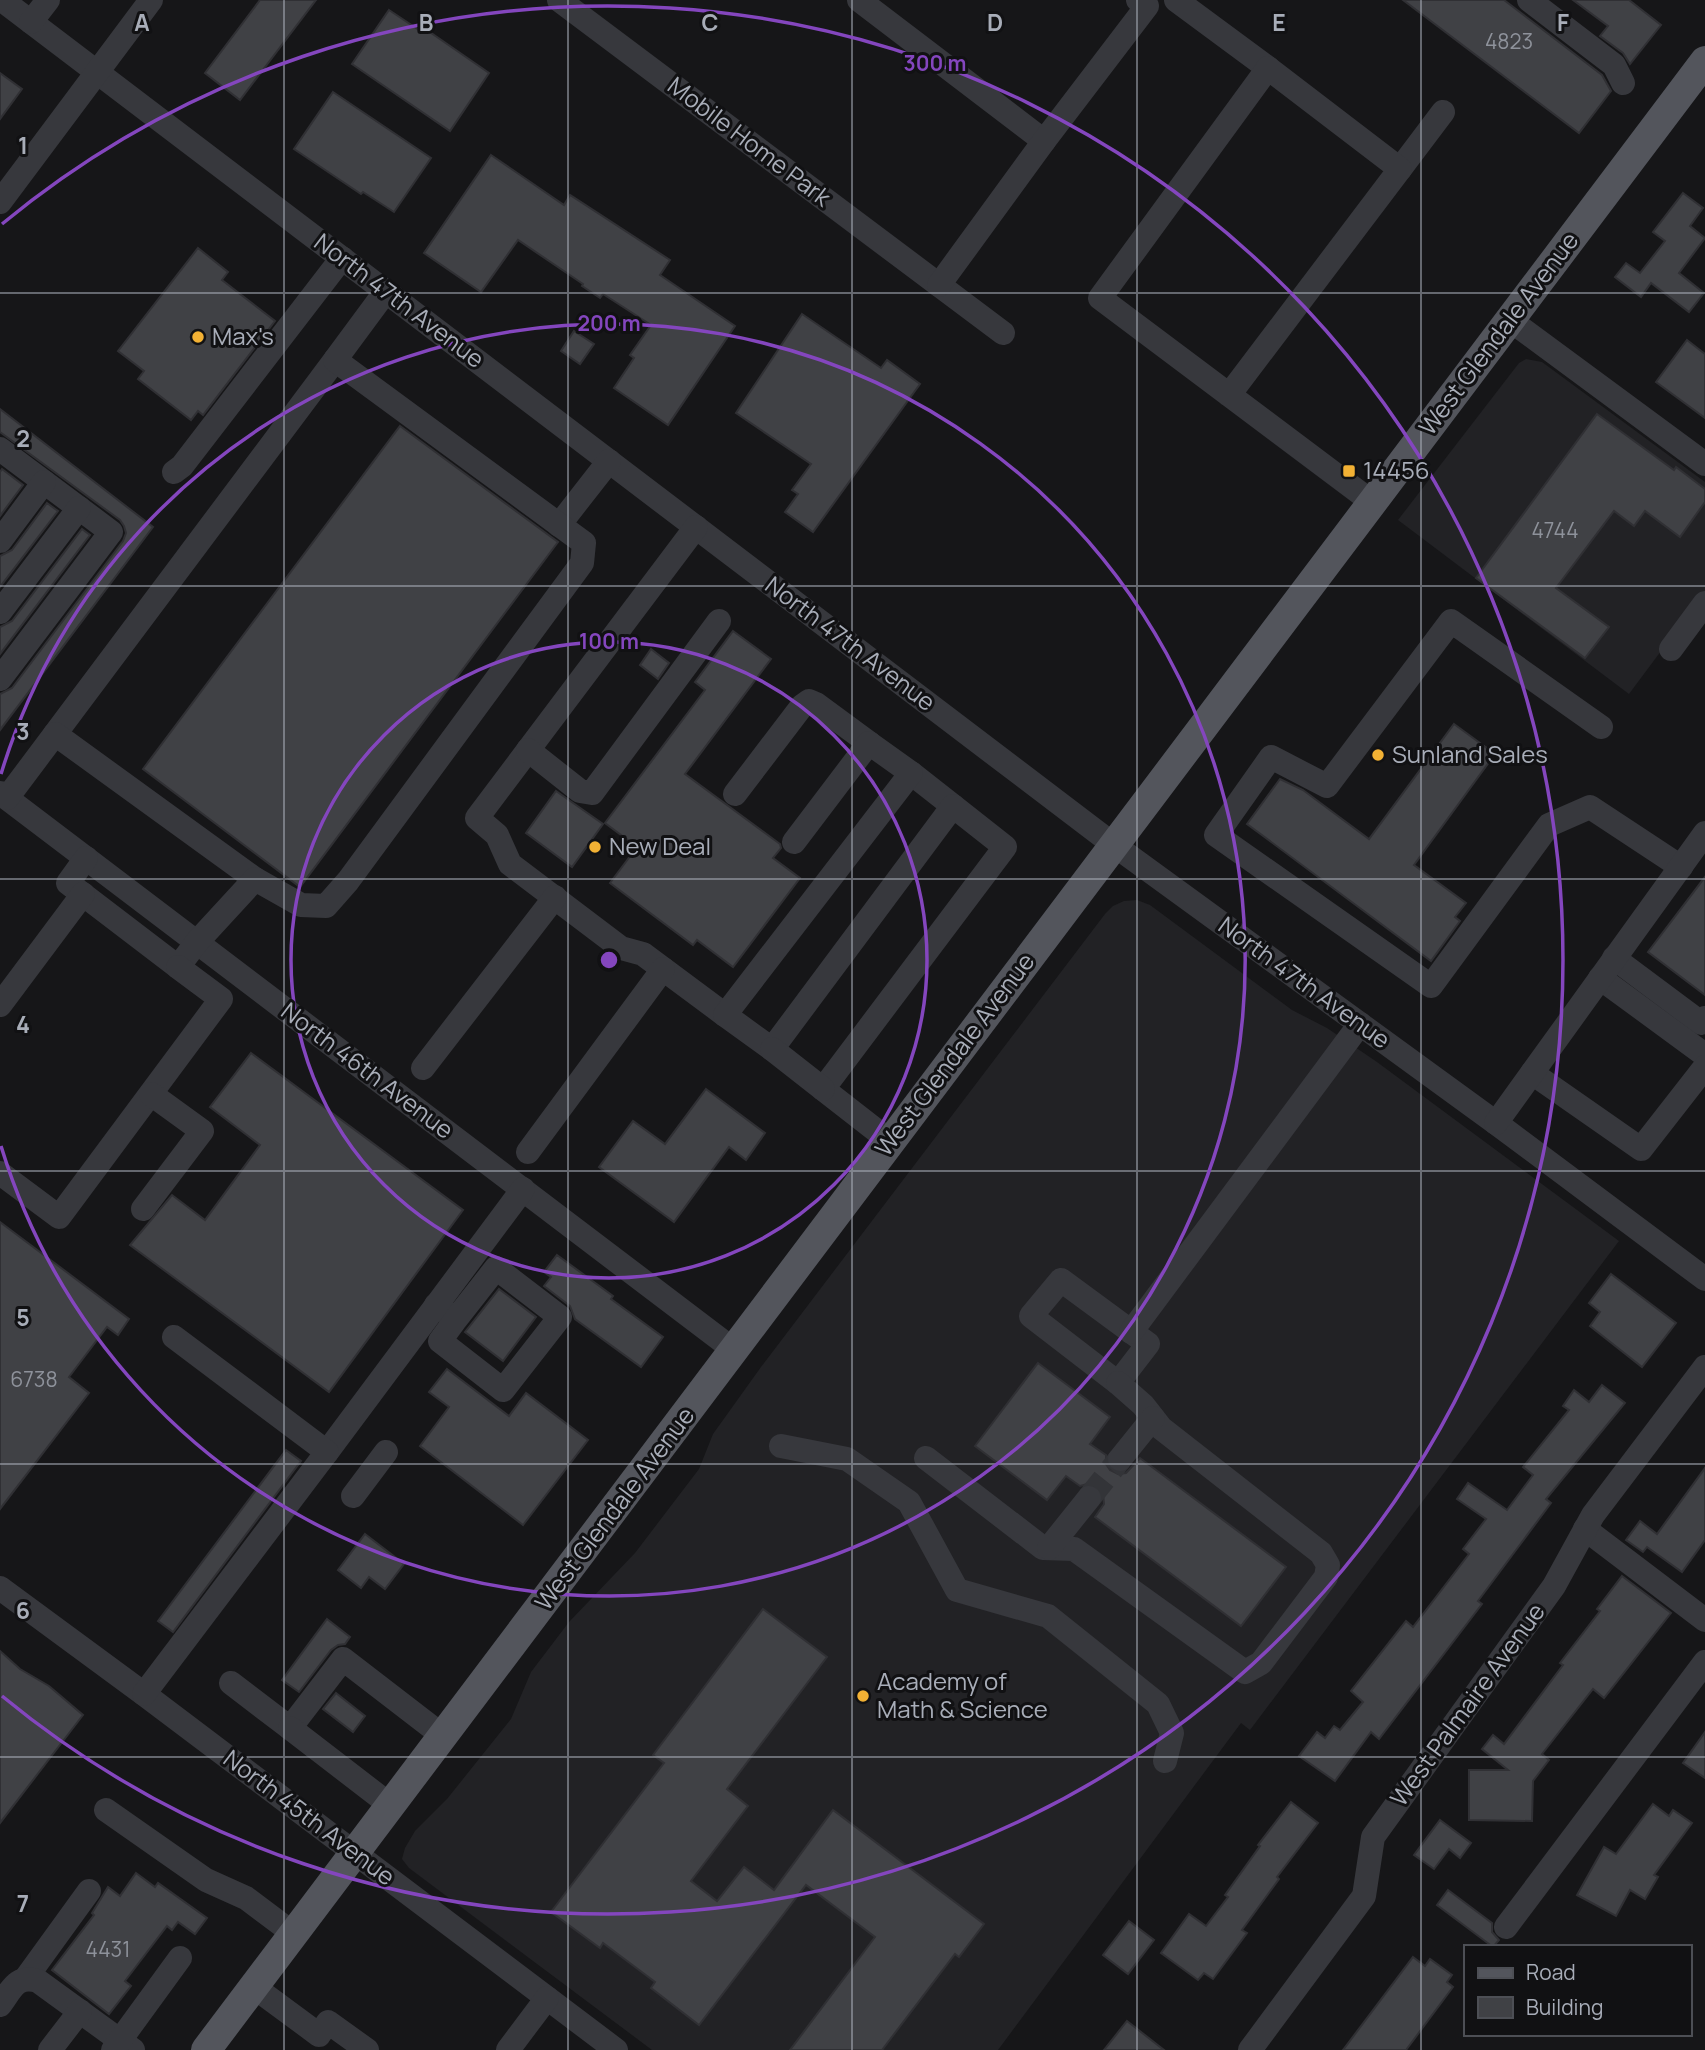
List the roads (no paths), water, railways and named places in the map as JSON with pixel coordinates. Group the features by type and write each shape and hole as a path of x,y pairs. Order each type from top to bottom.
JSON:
{"main road":[{"name":"West Glendale Avenue","path":"206,2050 1705,61"}],"street":[{"name":"North 47th Avenue","path":"2,0 1114,845 1705,1279"},
{"path":"31,22 48,0"},
{"path":"0,202 151,0"},
{"name":"Mobile Home Park","path":"559,0 1003,333"},
{"path":"859,0 1044,141"},
{"path":"939,285 1147,6 1138,0"},
{"path":"1177,0 1400,170"},
{"path":"1529,0 1614,65 1623,83"},
{"path":"1268,68 1100,298 1373,502"},
{"path":"1229,395 1443,113"},
{"path":"174,472 188,458 342,258"},
{"path":"3,796 55,734 386,291"},
{"path":"1510,320 1705,464"},
{"path":"55,734 256,879 301,905 326,906 348,881 582,563 584,544 335,360"},
{"path":"0,679 111,532 1,452"},
{"path":"559,525 609,461"},
{"path":"0,541 44,482"},
{"path":"0,612 79,508"},
{"path":"696,527 477,818 497,835 510,864 621,948 643,954 772,1049 891,1142"},
{"path":"1671,649 1705,603"},
{"path":"528,750 580,791 592,793 719,621"},
{"path":"1601,727 1451,621 1327,786 1271,757 1216,835 1431,986 1549,825 1590,807 1681,867"},
{"path":"735,794 802,706 809,701 911,774 1005,847 823,1089"},
{"path":"794,842 869,743"},
{"path":"725,1015 911,774"},
{"name":"North 46th Avenue","path":"3,796 734,1350"},
{"path":"772,1049 953,806"},
{"path":"1496,1123 1705,833"},
{"path":"0,1173 59,1217 221,999 68,883 86,859"},
{"path":"178,967 197,942 256,879"},
{"path":"0,1005 83,894"},
{"path":"423,1068 555,897"},
{"path":"1607,968 1701,1023 1705,1018"},
{"path":"1607,968 1705,1055"},
{"path":"528,1152 663,969"},
{"path":"1131,1332 1360,1024"},
{"path":"1532,1073 1641,1149 1705,1067"},
{"path":"143,1209 202,1131 151,1094"},
{"path":"144,1694 327,1452 446,1312 496,1268 560,1317 503,1390 440,1341 446,1312 523,1189"},
{"path":"926,1458 1043,1548 1074,1549 1245,1672 1261,1663 1326,1577 1328,1565 1321,1553 1161,1428 1143,1405 1118,1383 1031,1316 1061,1280 1148,1344 1118,1383"},
{"path":"174,1337 327,1452"},
{"name":"West Palmaire Avenue","path":"1250,2050 1364,1896 1373,1837 1554,1586 1592,1515 1705,1367"},
{"path":"1120,1459 1153,1418"},
{"path":"782,1446 847,1459 909,1502 957,1590 1048,1616 1158,1704 1172,1733 1165,1761"},
{"path":"353,1496 386,1452"},
{"path":"1049,1548 1089,1498"},
{"path":"1585,1529 1705,1620"},
{"name":"North 45th Avenue","path":"0,1588 616,2050"},
{"path":"290,1728 343,1659 443,1736"},
{"path":"1506,1927 1705,1662"},
{"path":"231,1683 390,1805"},
{"path":"106,1810 206,1880 246,1898 294,1934"},
{"path":"0,2006 18,1981 26,1978 89,1891"},
{"path":"26,1978 38,1981 122,2047 180,1958"},
{"path":"254,1987 319,2035 328,2022 367,2050"},
{"path":"508,2050 547,1998"},
{"path":"50,2050 79,2011"}],"tunnel":[{"path":"1089,1498 1120,1459"}],"place":[{"name":"Max's","path":"198,337"},
{"name":"14456","path":"1349,471"},
{"name":"Sunland Sales","path":"1378,755"},
{"name":"New Deal","path":"595,847"},
{"name":"Academy of Math & Science","path":"863,1696"}]}
